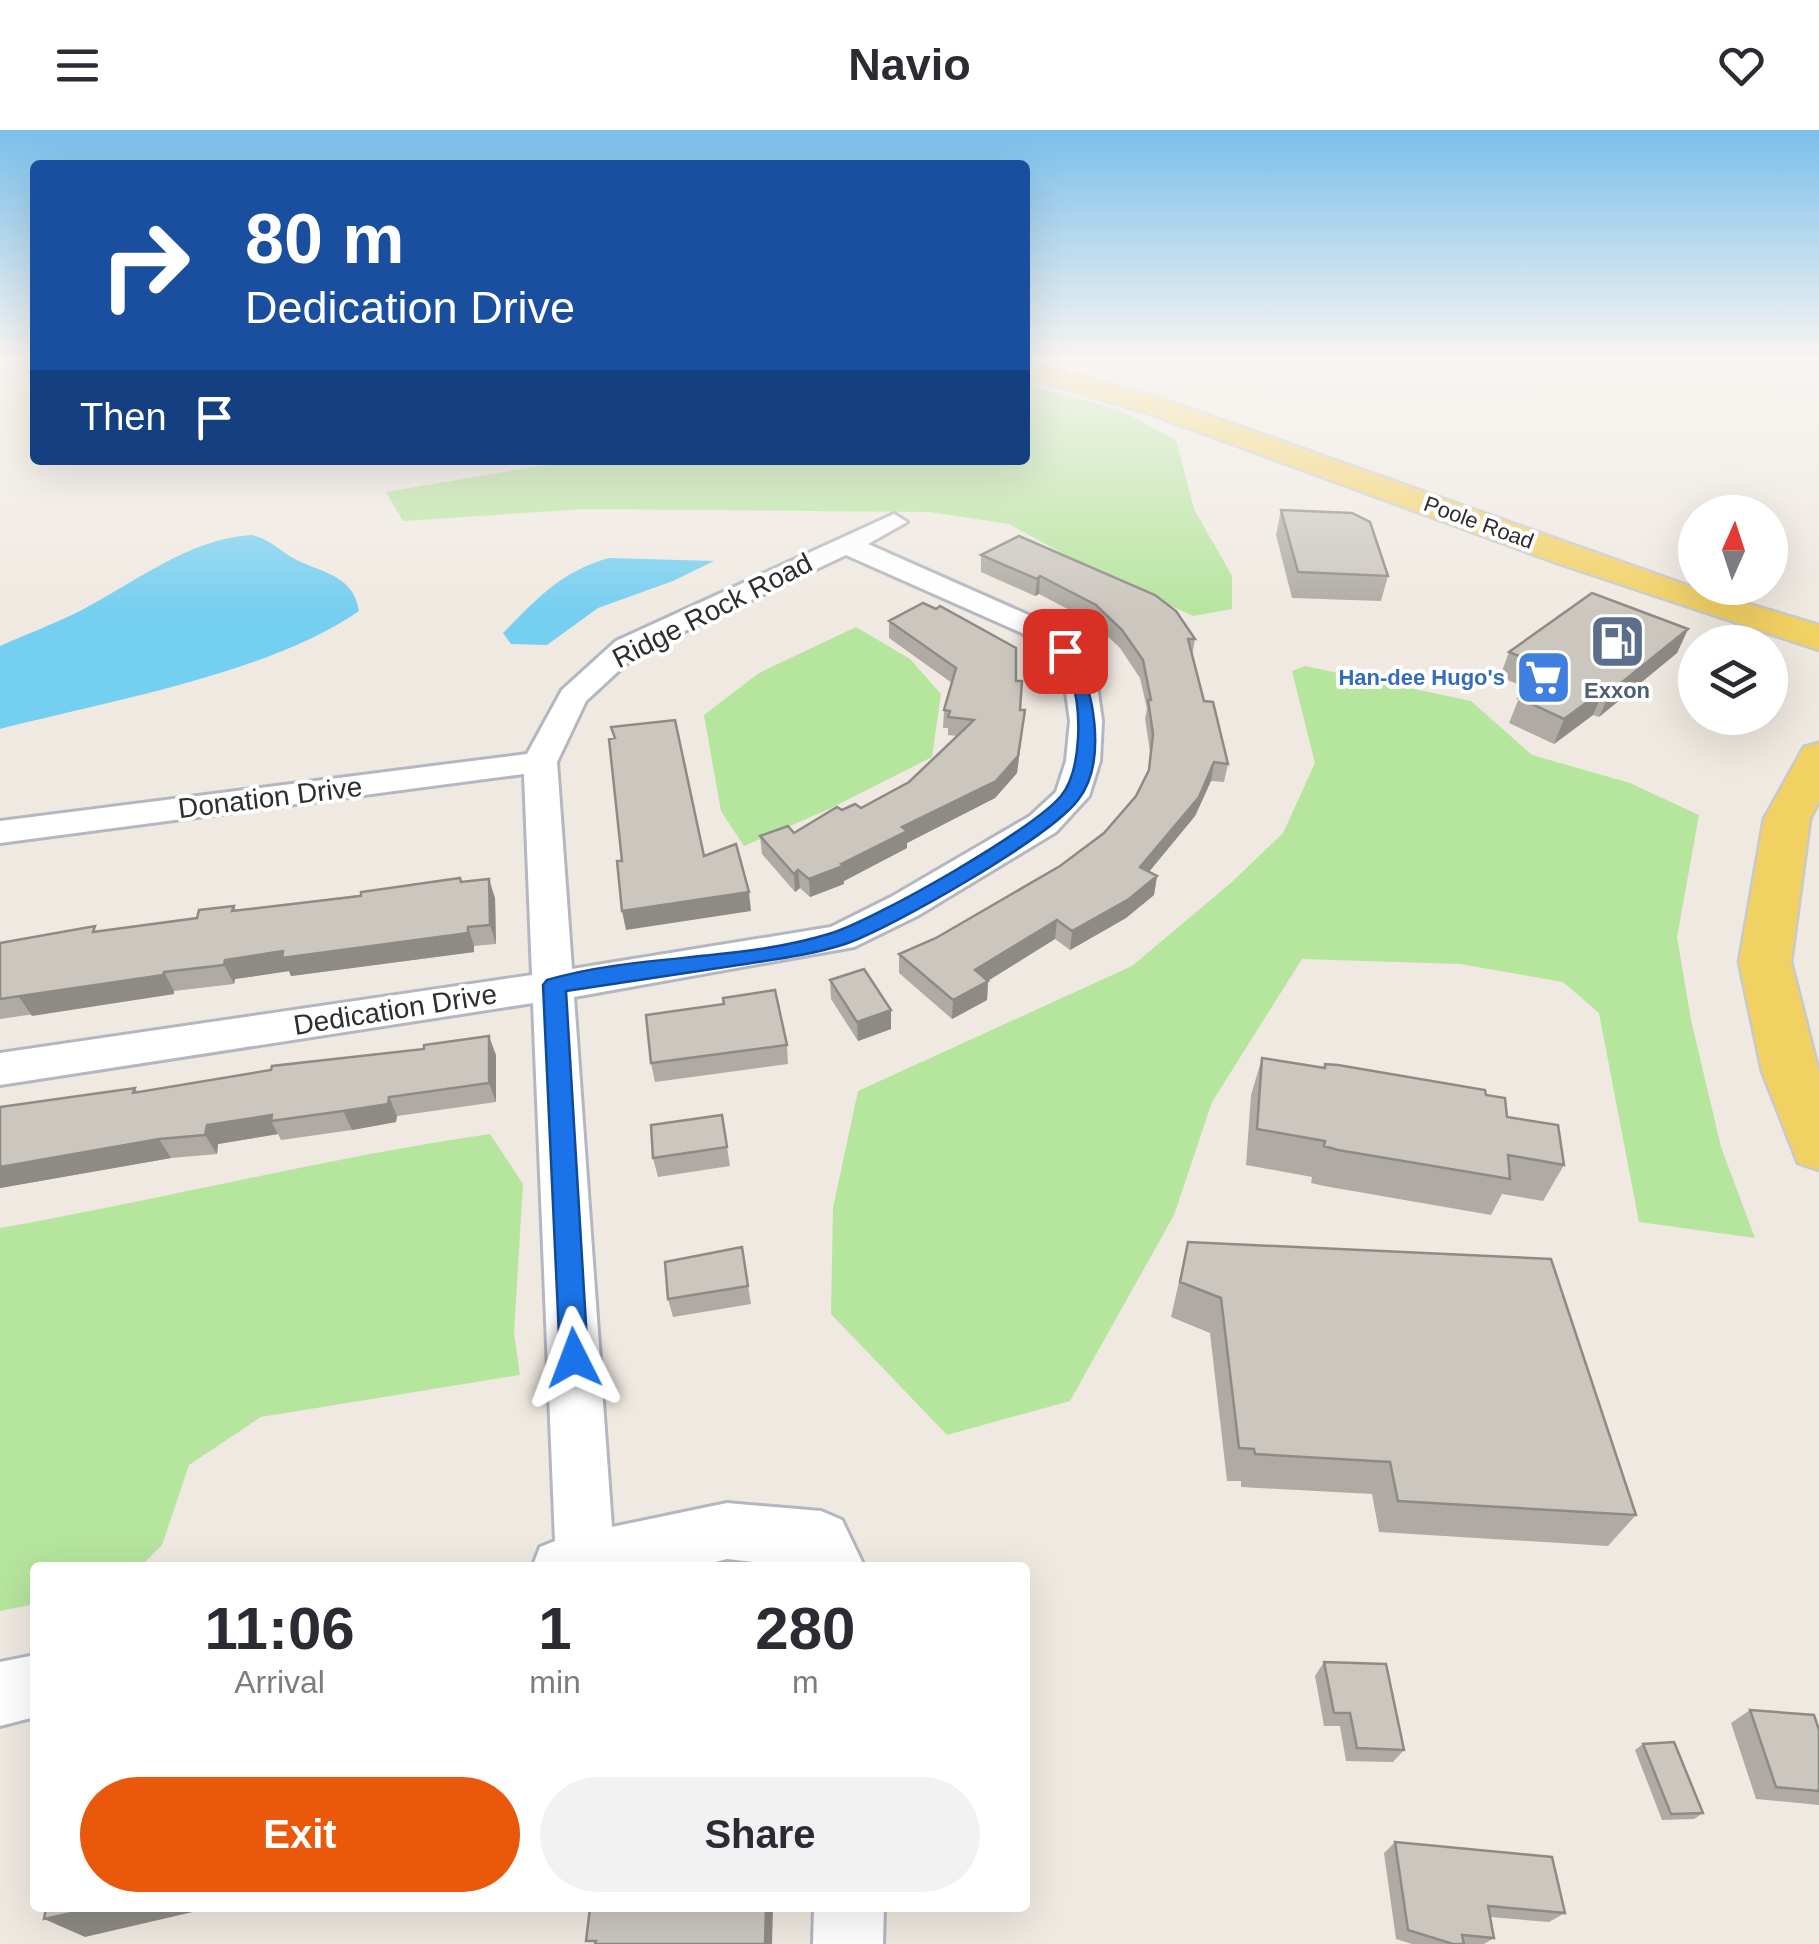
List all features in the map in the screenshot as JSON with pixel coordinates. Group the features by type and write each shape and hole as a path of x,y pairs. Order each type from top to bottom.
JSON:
{"main road":[{"name":"Poole Road","path":"1278,444 1570,555 1819,638"},
{"name":"Poole Road","path":"1298,444 1678,567"},
{"path":"1788,603 1819,613"},
{"path":"1819,756 1787,818 1765,962 1790,1071 1819,1147"}],"street":[{"name":"Ridge Rock Road","path":"573,1562 554,985 544,875 540,762 564,705 588,675 627,646 894,522"},
{"name":"Dedication Drive","path":"0,1068 786,950 840,938 905,906 1043,824 1072,796 1083,761 1086,721 1080,678 1065,651 1032,628 845,544"},
{"name":"Donation Drive","path":"0,832 540,762"},
{"path":"587,1562 727,1531 821,1540 833,1562"},
{"path":"848,1944 849,1912"}],"green space":[{"path":"1030,444 1177,444 1194,509 1232,576 1232,609 1193,616 1093,570 1009,524 930,512 585,509 403,521 386,492 545,465 1030,465"},
{"path":"856,627 910,659 941,694 932,757 744,846 721,811 704,715 759,673"},
{"path":"1305,666 1471,701 1532,755 1630,783 1699,815 1677,937 1691,1020 1721,1147 1755,1238 1639,1222 1599,1013 1563,982 1460,964 1302,959 1212,1102 1174,1215 1070,1401 947,1435 831,1314 833,1208 858,1091 1132,966 1232,882 1283,833 1315,763 1292,671"},
{"path":"490,1134 523,1184 514,1333 520,1375 261,1417 189,1465 162,1545 145,1562 30,1562 30,1605 0,1611 0,1228"}],"water":[{"path":"252,535 346,584 359,611 322,633 234,669 0,729 0,646 80,611 185,553 229,538"},
{"path":"609,558 714,561 673,581 598,608 547,645 511,644 503,633 539,598 577,571"}],"building":[{"path":"1281,510 1352,513 1370,522 1388,576 1298,572"},
{"path":"1019,536 1155,595 1176,611 1195,639 1188,639 1204,701 1213,702 1228,764 1214,762 1199,797 1140,867 1157,876 1129,899 1072,931 1057,920 975,970 988,981 953,1000 899,954 936,938 1060,866 1104,833 1136,796 1149,770 1153,734 1143,660 1122,630 1096,605 1040,576 1037,579 981,555"},
{"path":"1592,593 1678,625 1678,637 1610,692 1604,690 1564,719 1519,698 1559,672 1509,652"},
{"path":"923,603 936,609 940,606 1016,648 1016,681 1022,681 1020,710 1025,710 1018,756 996,781 902,827 907,831 843,866 809,879 798,870 794,874 760,836 788,826 794,833 837,807 842,810 855,804 861,808 909,782 974,720 948,717 950,711 944,710 956,668 889,621"},
{"path":"675,720 704,856 736,844 749,892 622,911 617,861 622,861 609,739 615,738 611,727"},
{"path":"460,878 461,882 489,879 490,925 468,927 468,933 282,958 283,951 225,960 224,965 0,999 0,943 95,926 93,932 197,918 199,910 234,906 232,911 361,896 361,892"},
{"path":"864,969 891,1010 857,1022 830,980"},
{"path":"775,990 787,1045 651,1063 646,1015 724,1004 723,998"},
{"path":"489,1036 489,1083 389,1097 388,1104 343,1111 271,1121 272,1115 207,1125 205,1135 159,1139 0,1167 0,1107 135,1088 133,1093 271,1070 272,1066 424,1049 424,1045"},
{"path":"1262,1058 1325,1068 1325,1064 1338,1065 1485,1090 1486,1095 1505,1098 1507,1117 1558,1125 1564,1165 1508,1155 1510,1179 1338,1150 1324,1146 1325,1141 1257,1129"},
{"path":"722,1115 727,1147 653,1158 651,1125"},
{"path":"1188,1242 1551,1259 1636,1515 1398,1501 1390,1462 1255,1454 1254,1449 1239,1448 1221,1298 1180,1282"},
{"path":"742,1247 748,1286 668,1299 665,1262"},
{"path":"1324,1662 1386,1664 1404,1750 1357,1748 1350,1713 1334,1713"},
{"path":"1750,1710 1814,1715 1819,1730 1819,1791 1776,1787"},
{"path":"1674,1742 1703,1813 1671,1814 1643,1744"},
{"path":"1395,1842 1552,1857 1565,1913 1488,1906 1494,1938 1462,1935 1464,1944 1408,1930"},
{"path":"45,1912 76,1912 44,1919"},
{"path":"590,1912 766,1912 765,1944 586,1941"}],"place":[{"name":"Exxon","path":"1617,642"},
{"name":"Han-dee Hugo's","path":"1544,677"}],"route":[{"path":"574,1358 554,985 786,950 840,938 905,906 1043,824 1072,796 1083,761 1086,721 1080,678 1065,651"}]}
